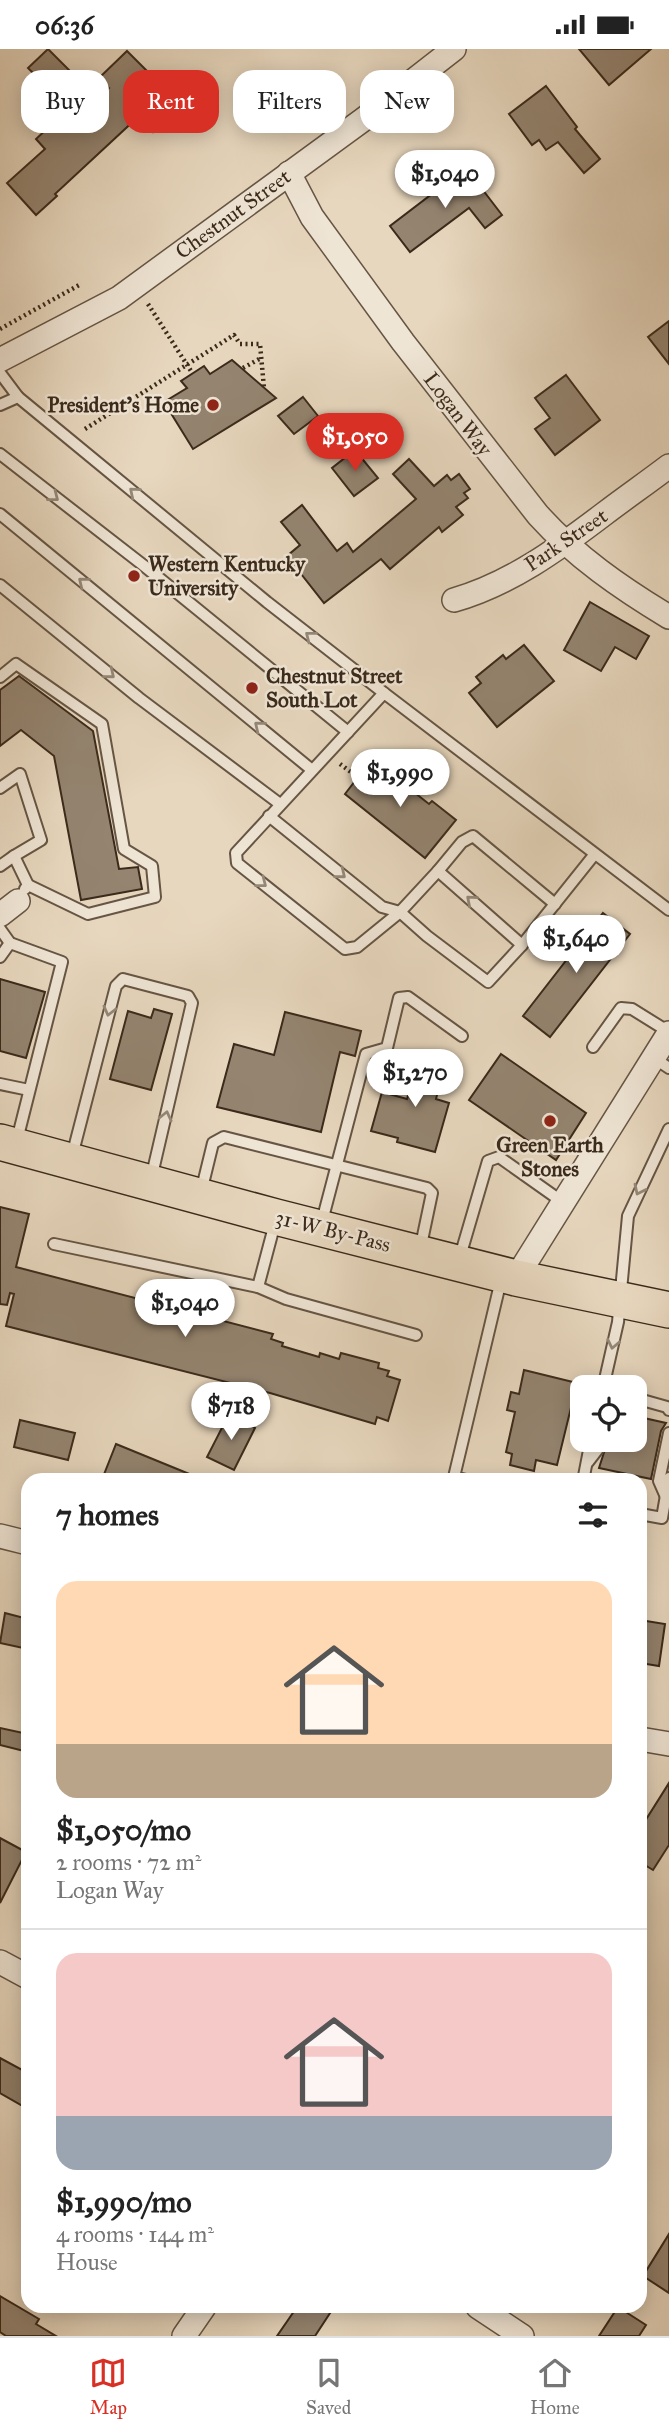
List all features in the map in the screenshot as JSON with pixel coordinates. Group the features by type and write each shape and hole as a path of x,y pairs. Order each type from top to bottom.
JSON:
{"main road":[{"name":"31-W By-Pass","path":"8,1145 458,1263 669,1311"}],"street":[{"name":"Chestnut Street","path":"0,360 119,297 364,119 454,49"},
{"name":"Logan Way","path":"289,173 312,217 403,342 538,515 565,543 612,582 669,617"},
{"name":"Park Street","path":"454,600 474,594 511,576 565,543 669,466"},
{"path":"510,1276 662,1063 669,1033"},
{"path":"0,1536 21,1541"},
{"path":"647,1740 669,1744"},
{"path":"0,1962 21,1973"},
{"path":"184,2336 200,2313"},
{"path":"487,2313 522,2336"}],"lane":[{"path":"0,373 19,397 267,602 669,910"},
{"path":"0,405 19,397"},
{"path":"0,454 143,565 348,732"},
{"path":"0,514 312,770"},
{"path":"0,585 139,698 280,804"},
{"path":"0,677 16,664 102,724 124,849 152,866 155,897 88,914 15,900 14,856"},
{"path":"384,693 236,853 237,863 345,949 357,947 400,912 463,842 473,836 555,904"},
{"path":"0,788 20,774 41,840 0,866"},
{"path":"269,815 382,907 400,912 488,982 522,945 594,855"},
{"path":"438,871 522,945"},
{"path":"0,929 10,943 62,962 29,1090 8,1145"},
{"path":"0,957 10,943"},
{"path":"71,1161 116,986 123,979 188,996 192,1003 150,1182"},
{"path":"320,1228 366,1054 387,1048 400,998 408,997 462,1036"},
{"path":"593,1047 621,1008 632,1009 669,1033"},
{"path":"0,1084 29,1090"},
{"path":"606,1375 620,1300 624,1235 628,1216 669,1129"},
{"path":"201,1196 213,1143 224,1137 427,1188 432,1193 419,1253"},
{"path":"458,1263 488,1161 499,1157 564,1203"},
{"path":"258,1287 276,1217"},
{"path":"54,1244 258,1287 286,1299 416,1335"},
{"path":"455,1473 510,1276"},
{"path":"647,1401 669,1410"},
{"path":"666,1497 659,1481 669,1433"},
{"path":"584,1473 588,1452"},
{"path":"585,1467 596,1452"},
{"path":"647,1515 662,1518 669,1478"}],"path":[{"path":"0,329 81,284"},
{"path":"147,301 191,371"},
{"path":"85,429 233,335 240,344 260,344 264,388"},
{"path":"243,368 261,358"},
{"path":"379,762 383,757 416,783"},
{"path":"337,761 355,775"}],"building":[{"path":"48,49 69,70 30,70 28,68"},
{"path":"579,49 651,49 609,85"},
{"path":"127,51 146,70 123,70 123,131 36,215 7,183 45,149 36,139 42,133 109,133 107,70"},
{"path":"546,86 577,127 575,129 600,159 584,173 558,142 546,150 539,140 532,145 509,114"},
{"path":"466,168 502,215 485,228 469,208 410,252 390,226"},
{"path":"669,321 669,364 648,337"},
{"name":"President's Home","path":"232,360 276,398 193,449 164,402 187,388 181,381 204,366 210,374"},
{"path":"566,375 600,420 555,455 535,429 550,418 535,398"},
{"path":"303,397 318,416 294,434 278,416"},
{"path":"355,450 378,478 354,496 332,468"},
{"path":"409,459 434,486 447,475 451,480 459,474 470,489 464,493 468,498 456,507 463,515 442,532 439,527 390,569 381,559 324,603 287,556 300,545 281,522 302,505 337,551 347,543 353,552 416,499 393,474"},
{"path":"590,602 649,636 636,659 615,647 601,671 564,650"},
{"path":"524,645 554,681 497,727 469,693 481,683 476,677 503,655 506,659"},
{"path":"19,676 93,731 119,869 138,867 142,889 81,900 54,756 21,730 0,746 0,690"},
{"path":"372,759 429,804 432,801 456,820 425,858 345,794"},
{"path":"603,913 630,934 550,1037 523,1016"},
{"path":"0,979 45,992 26,1058 0,1051"},
{"path":"154,1009 172,1014 151,1090 110,1079 128,1011 151,1018"},
{"path":"285,1012 361,1031 355,1056 340,1052 321,1132 217,1107 234,1044 274,1055"},
{"path":"501,1054 586,1113 556,1160 469,1100"},
{"path":"419,1056 445,1063 436,1099 449,1103 435,1152 397,1142 398,1138 371,1131 382,1092 407,1099"},
{"path":"0,1207 29,1214 16,1267 273,1334 271,1339 283,1343 282,1346 319,1357 320,1353 339,1359 341,1353 379,1363 378,1368 389,1371 387,1376 400,1380 388,1421 377,1417 375,1424 270,1393 6,1326 14,1294 10,1293 7,1305 0,1304"},
{"path":"524,1370 570,1381 570,1412 557,1465 536,1460 534,1471 510,1465 512,1454 506,1452 515,1412 507,1410 511,1392 519,1394"},
{"path":"229,1414 255,1428 234,1470 207,1457"},
{"path":"647,1419 666,1423 661,1431 651,1479 647,1478 647,1473 623,1473 599,1468 604,1452 647,1452"},
{"path":"20,1420 75,1433 68,1460 14,1447"},
{"path":"116,1444 187,1473 105,1473"},
{"path":"5,1613 21,1617 21,1648 0,1643"},
{"path":"647,1621 665,1624 659,1666 647,1664"},
{"path":"0,1728 21,1732 21,1750 0,1745"},
{"path":"669,1783 669,1845 653,1870 647,1866 647,1818"},
{"path":"0,1838 21,1849 21,1862 0,1903"},
{"path":"0,2058 21,2069 21,2105 0,2093"},
{"path":"669,2234 669,2293 647,2279 647,2270"},
{"path":"0,2296 21,2308 21,2313 29,2313 39,2319 36,2324 56,2336 6,2336 0,2332"},
{"path":"293,2313 330,2313 315,2336 277,2336"},
{"path":"614,2313 627,2313 646,2325 639,2336 599,2336"}],"place":[{"name":"President's Home","path":"213,405"},
{"name":"Western Kentucky University","path":"134,576"},
{"name":"Chestnut Street South Lot","path":"252,688"},
{"name":"Green Earth Stones","path":"550,1121"}]}
